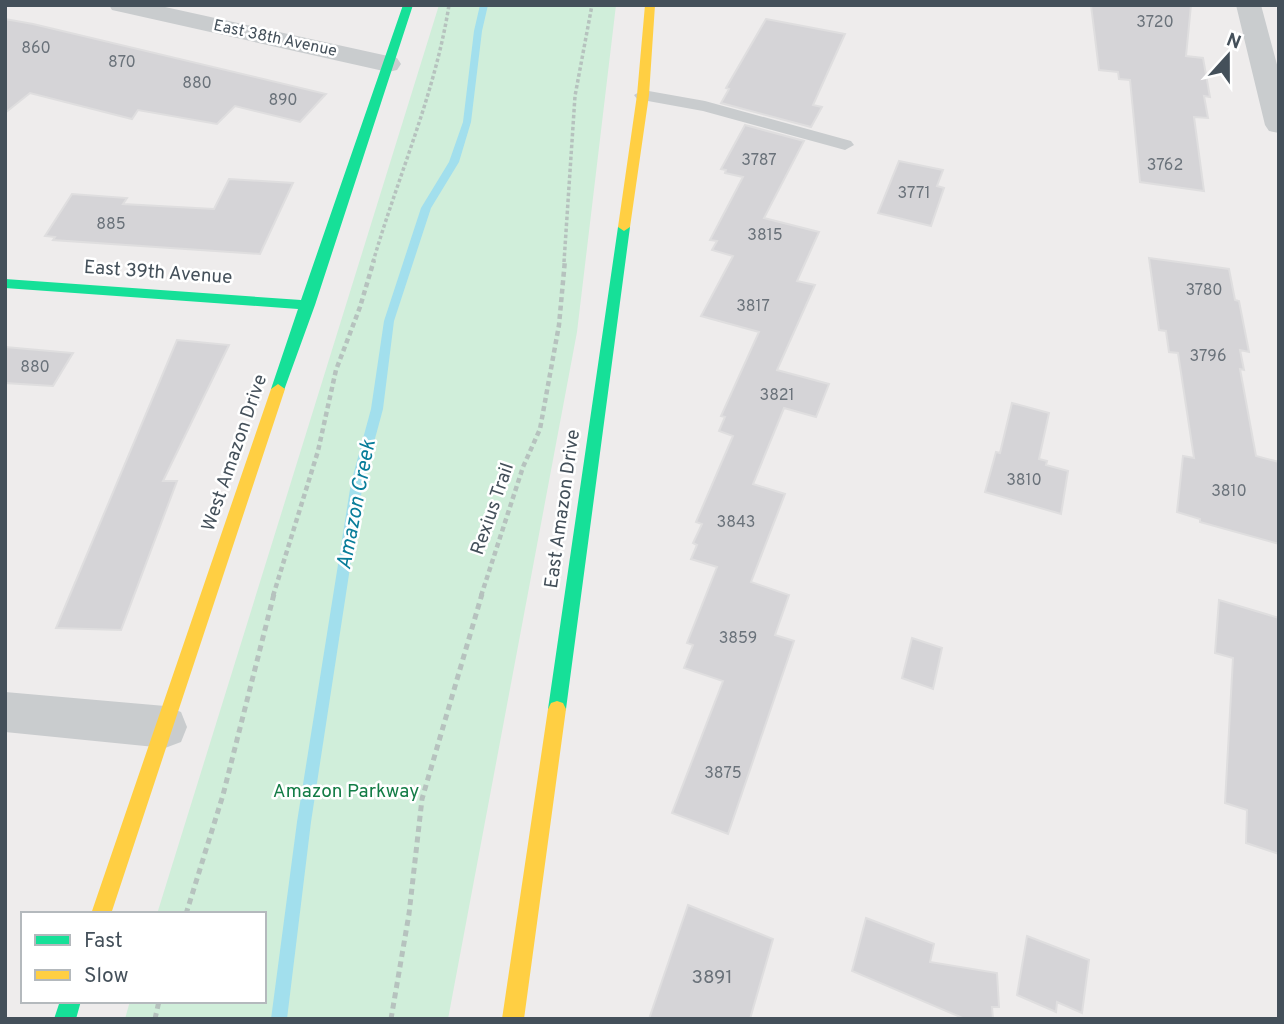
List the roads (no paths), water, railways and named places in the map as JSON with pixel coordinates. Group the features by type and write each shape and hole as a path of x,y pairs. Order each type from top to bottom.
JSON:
{"street":[{"name":"East 38th Avenue","path":"121,5 388,64"},
{"name":"West Amazon Drive","path":"102,912 408,5"},
{"name":"East Amazon Drive","path":"513,1019 643,95 650,5"},
{"path":"1248,5 1279,125"},
{"name":"East 39th Avenue","path":"5,283 308,305"},
{"path":"5,712 165,727"}],"lane":[{"path":"643,95 705,106 845,145"}],"waterway":[{"name":"Amazon Creek","path":"279,1019 304,822 357,483 377,409 389,321 426,208 454,162 467,122 478,31 484,5"}],"park label":[{"name":"Amazon Parkway","path":"346,792"}]}
